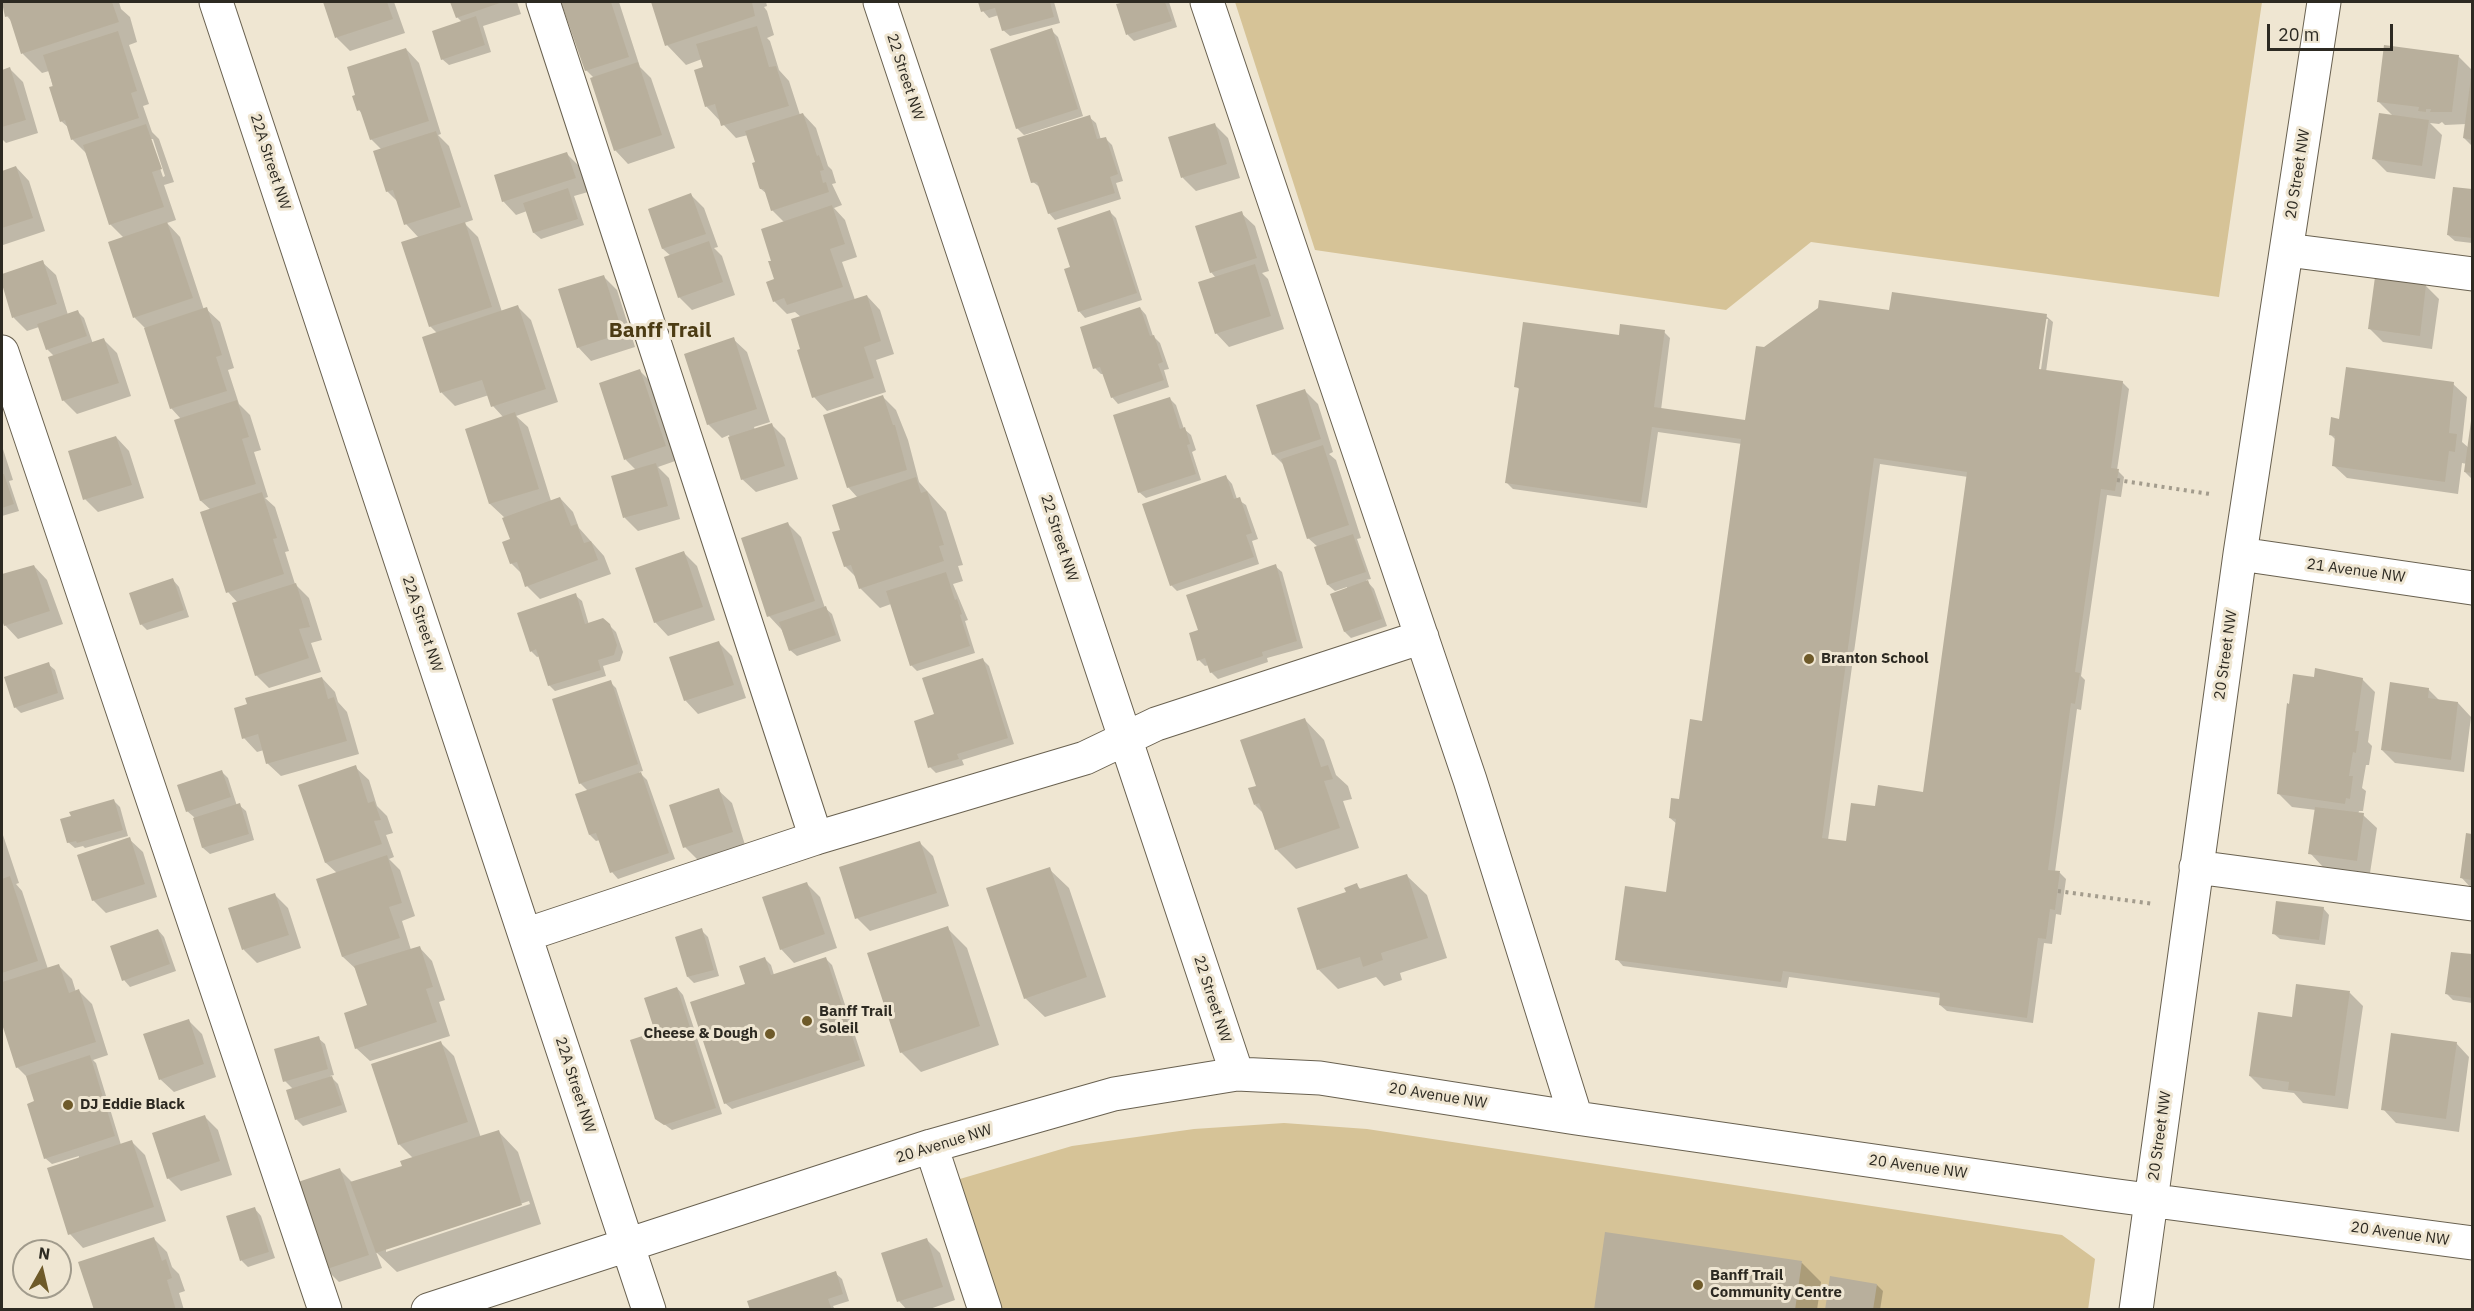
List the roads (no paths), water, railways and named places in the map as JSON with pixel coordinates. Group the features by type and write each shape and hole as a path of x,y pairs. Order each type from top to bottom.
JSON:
{"street":[{"name":"22A Street NW","path":"216,2 649,1310"},
{"path":"543,2 816,838"},
{"name":"22 Street NW","path":"880,2 1237,1074"},
{"path":"1207,2 1422,637 1576,1118"},
{"name":"20 Street NW","path":"2136,1310 2240,554 2324,2"},
{"path":"2287,250 2472,274"},
{"path":"2,352 325,1310"},
{"name":"21 Avenue NW","path":"2240,554 2472,588"},
{"path":"525,935 816,838 1085,758 1156,724 1422,637"},
{"path":"2196,867 2472,904"},
{"name":"20 Avenue NW","path":"428,1310 931,1146 1114,1094 1237,1074 1320,1078 1576,1118 2472,1243"},
{"path":"931,1146 985,1310"}],"place":[{"name":"Branton School","path":"1809,659"},
{"name":"Banff Trail Soleil","path":"807,1021"},
{"name":"Cheese & Dough","path":"770,1034"},
{"name":"DJ Eddie Black","path":"68,1105"},
{"name":"Banff Trail Community Centre","path":"1698,1285"}],"district":[{"name":"Banff Trail","path":"660,331"}]}
